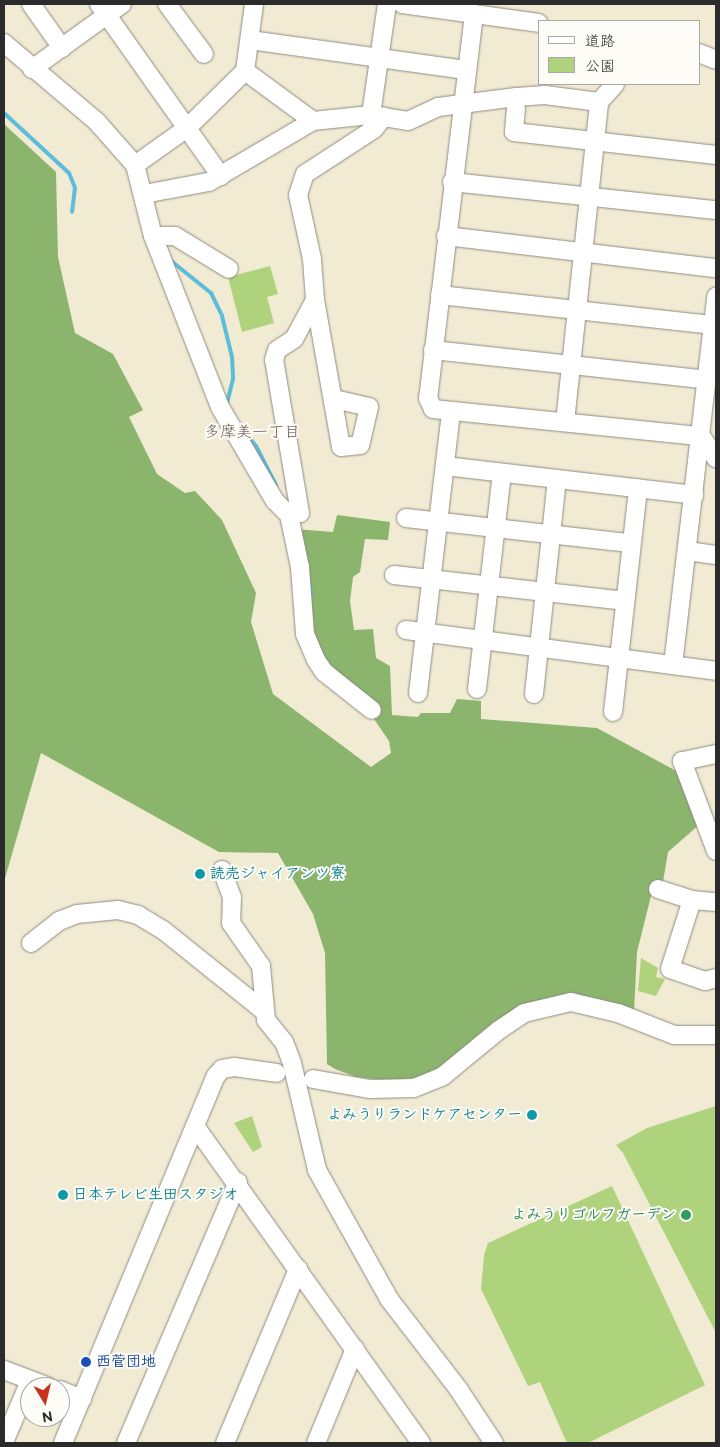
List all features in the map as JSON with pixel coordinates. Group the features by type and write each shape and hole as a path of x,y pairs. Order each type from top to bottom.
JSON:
{"street":[{"path":"31,4 62,48"},
{"path":"32,69 62,48 103,10 122,4"},
{"path":"168,4 204,54"},
{"path":"135,165 187,128 245,71 254,4"},
{"path":"334,399 315,300 312,259 298,195 305,174 374,129 378,115 380,58 387,4"},
{"path":"402,4 538,23"},
{"path":"103,10 221,176"},
{"path":"474,14 452,182 428,398 433,409 701,436 716,458"},
{"path":"250,40 466,70"},
{"path":"4,44 97,122 135,165 144,194 153,236 220,407 275,502 289,515 300,567 305,634 316,660 324,672 372,710"},
{"path":"700,53 716,60"},
{"path":"245,71 306,113 313,121"},
{"path":"565,422 599,102 614,85"},
{"path":"144,194 208,182 313,121 378,115 408,121 438,107 546,90 599,102"},
{"path":"516,108 514,132 716,155"},
{"path":"452,182 716,210"},
{"path":"153,236 175,236 229,269"},
{"path":"446,236 716,268"},
{"path":"440,295 713,325"},
{"path":"674,665 716,297"},
{"path":"289,515 300,513 274,360 277,350 294,339 315,300"},
{"path":"433,350 708,380"},
{"path":"418,693 428,633 452,411"},
{"path":"445,466 694,494"},
{"path":"478,688 502,473"},
{"path":"534,694 557,479"},
{"path":"614,712 630,543 638,488"},
{"path":"406,518 630,543"},
{"path":"687,551 716,555"},
{"path":"394,575 624,601"},
{"path":"406,630 716,671"},
{"path":"716,754 682,761 716,851"},
{"path":"222,870 232,897 230,923 261,966 266,994 264,1011 266,1020 284,1042 292,1063 317,1170 389,1299 459,1390 494,1443"},
{"path":"658,889 692,900 716,902"},
{"path":"692,900 670,969 705,981 716,978"},
{"path":"31,943 59,921 77,914 118,910 138,916 163,930 264,1011"},
{"path":"313,1079 379,1090 414,1088 443,1076 499,1030 524,1013 571,1002 618,1013 674,1035 716,1035"},
{"path":"63,1443 196,1126 209,1089 222,1069 234,1067 277,1073"},
{"path":"196,1126 238,1182 421,1443"},
{"path":"126,1443 238,1182"},
{"path":"225,1443 298,1269"},
{"path":"316,1443 355,1349"},
{"path":"4,1370 21,1377"},
{"path":"70,1394 82,1399"},
{"path":"4,1442 20,1404"}],"green space":[{"path":"4,124 56,172 58,257 75,333 113,354 143,410 129,417 157,474 185,493 195,491 222,520 256,593 251,622 273,694 371,767 391,753 389,741 374,719 375,708 324,664 310,627 295,529 333,532 337,515 390,522 388,540 365,539 360,572 353,577 350,601 354,630 373,629 376,658 390,666 392,715 418,717 421,713 450,713 457,699 481,701 481,719 597,728 680,773 700,824 668,852 663,882 652,892 637,952 634,1012 603,1000 569,996 422,1077 390,1081 356,1077 335,1069 327,1064 325,953 313,914 278,853 219,852 41,753 4,882"},
{"path":"270,266 278,294 267,297 274,323 242,332 228,277"},
{"path":"641,958 658,968 656,977 665,979 656,996 638,991"},
{"name":"よみうりゴルフガーデン","path":"716,1106 716,1333 623,1153 616,1145 647,1128"},
{"path":"252,1116 262,1147 253,1152 234,1123"},
{"path":"612,1186 705,1385 588,1443 570,1443 566,1441 540,1382 528,1386 481,1289 484,1255 488,1243"}],"waterway":[{"path":"4,113 69,173 75,188 72,212"},
{"path":"170,260 211,293 222,316 232,357 233,379 227,403"},
{"path":"241,427 256,446 276,485"},
{"path":"310,585 311,595"}],"place":[{"name":"読売ジャイアンツ寮","path":"200,874"},
{"name":"よみうりランドケアセンター","path":"532,1115"},
{"name":"日本テレビ生田スタジオ","path":"63,1195"},
{"name":"よみうりゴルフガーデン","path":"686,1215"},
{"name":"西菅団地","path":"86,1362"}],"district":[{"name":"多摩美一丁目","path":"252,433"}]}
